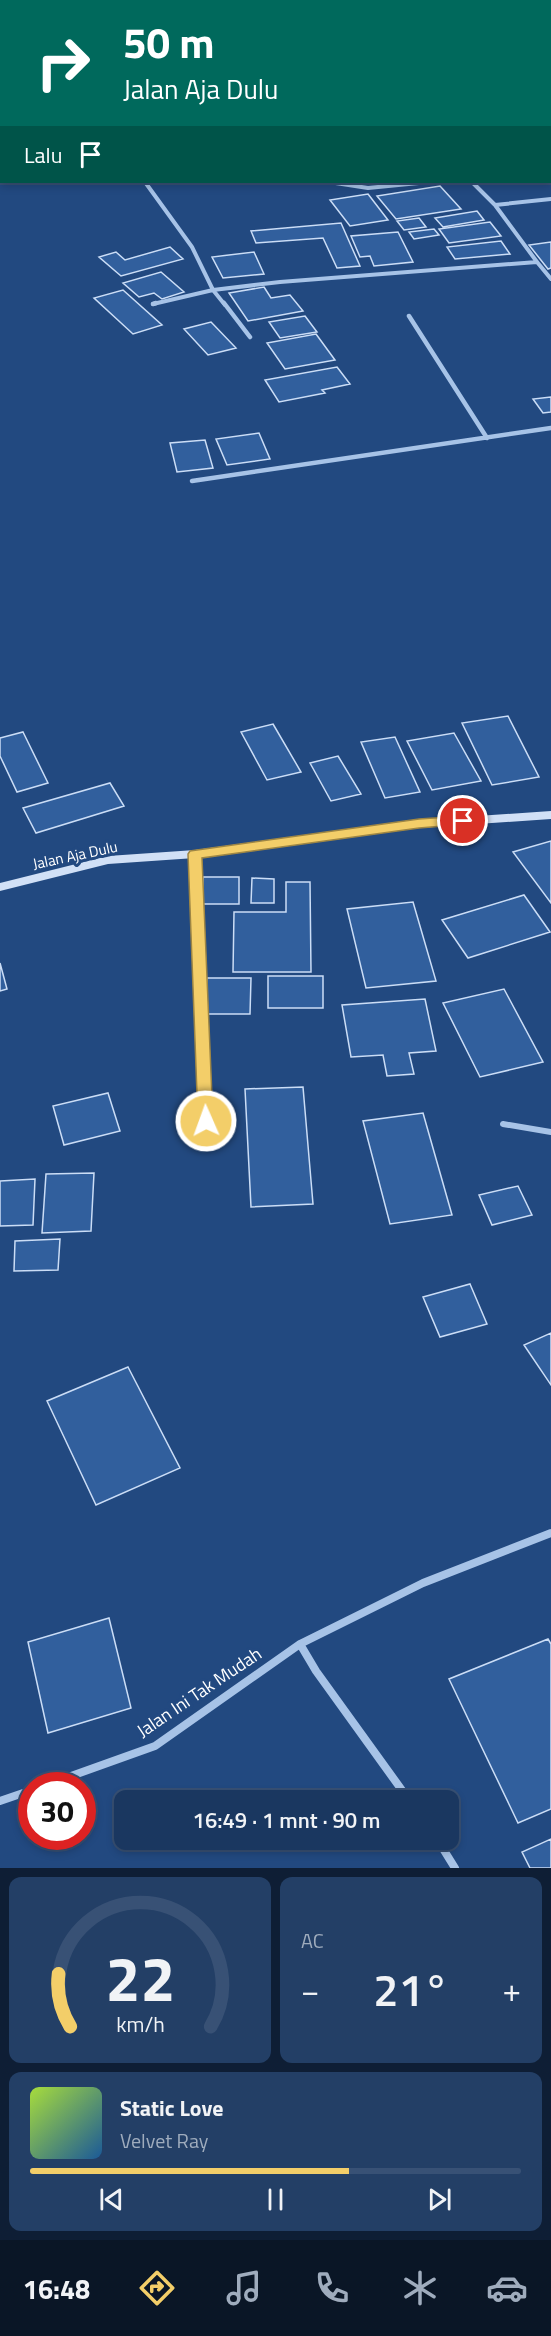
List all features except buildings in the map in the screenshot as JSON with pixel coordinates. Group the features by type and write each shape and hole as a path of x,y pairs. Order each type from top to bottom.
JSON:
{"street":[{"path":"147,183 192,247 213,290 250,337"},
{"path":"329,183 368,188 419,183"},
{"path":"473,183 495,205 551,279"},
{"path":"495,205 551,199"},
{"path":"153,304 213,290 292,281 537,262"},
{"path":"409,316 487,438"},
{"path":"192,481 551,428"},
{"name":"Jalan Aja Dulu","path":"0,887 108,860 195,854 419,824 551,815"},
{"path":"195,854 206,1121"},
{"path":"503,1125 551,1132"},
{"name":"Jalan Ini Tak Mudah","path":"82,1772 154,1746 300,1644 328,1628 477,1559 551,1533"},
{"path":"300,1644 316,1671 402,1790"},
{"path":"0,1801 18,1795"},
{"path":"444,1850 455,1868"}],"route":[{"path":"206,1121 195,854 419,824 463,821"}]}
